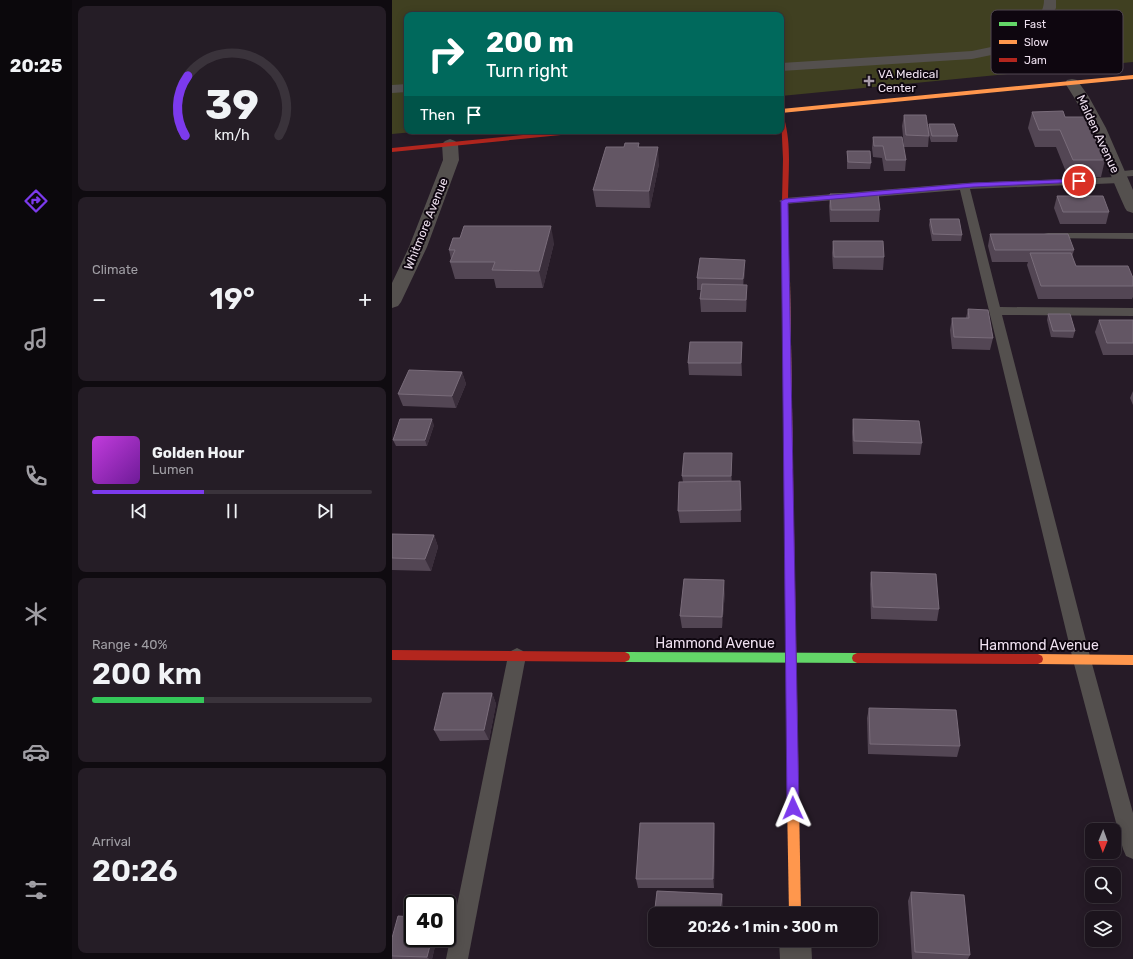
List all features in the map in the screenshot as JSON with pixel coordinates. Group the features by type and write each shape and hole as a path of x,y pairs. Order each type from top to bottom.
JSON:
{"street":[{"path":"1049,10 1050,0"},
{"path":"784,67 972,55 991,52"},
{"path":"784,111 1133,78"},
{"name":"Malden Avenue","path":"1072,83 1082,96 1133,208"},
{"path":"392,90 404,88"},
{"path":"784,125 787,153 785,201 790,658 795,907"},
{"path":"392,150 551,134"},
{"name":"Whitmore Avenue","path":"392,302 418,247 452,160 450,144"},
{"name":"Hammond Avenue","path":"392,655 1133,660"},
{"path":"795,947 796,959"}],"lane":[{"path":"785,201 964,186 1118,177 1133,173"},
{"path":"964,186 1082,660 1133,849"},
{"path":"976,236 992,236"},
{"path":"1039,236 1133,236"},
{"path":"995,311 1133,312"},
{"path":"457,959 517,656"}],"shaded area":[{"name":"VA Medical Center","path":"392,0 1133,0 1133,62 1123,63 1123,10 991,10 991,74 1009,74 784,96 784,12 404,12 404,133 392,134"}],"building":[{"path":"1063,111 1065,117 1085,117 1105,160 1073,160 1060,130 1039,130 1032,112"},
{"path":"904,115 926,115 929,136 906,135"},
{"path":"929,124 954,124 958,136 932,136"},
{"path":"873,137 902,137 906,160 886,160 883,146 874,146"},
{"path":"625,143 639,143 638,147 658,147 649,191 593,190 606,147 624,147"},
{"path":"847,151 870,151 871,163 848,162"},
{"path":"830,194 878,194 880,210 831,210"},
{"path":"1057,196 1103,196 1109,212 1063,212"},
{"path":"930,219 959,219 962,235 933,234"},
{"path":"464,226 551,226 539,271 492,270 495,262 450,262 455,250 449,250 453,238 460,238"},
{"path":"990,234 1068,234 1074,250 995,250"},
{"path":"833,241 883,241 884,257 834,257"},
{"path":"1030,253 1071,253 1076,266 1128,266 1133,278 1133,286 1041,286"},
{"path":"700,258 745,260 743,279 697,278"},
{"path":"702,284 747,285 746,300 700,299"},
{"path":"968,309 988,310 993,338 954,337 952,318 969,318"},
{"path":"1048,314 1070,314 1075,331 1053,331"},
{"path":"1099,320 1133,320 1133,343 1107,343"},
{"path":"690,342 742,342 741,363 688,363"},
{"path":"409,370 462,372 452,396 398,394"},
{"path":"400,419 432,419 425,440 393,440"},
{"path":"853,419 919,421 922,443 854,441"},
{"path":"684,453 732,453 731,476 682,476"},
{"path":"740,481 741,510 678,511 679,482"},
{"path":"392,534 434,535 425,559 392,558"},
{"path":"871,572 936,574 939,609 873,607"},
{"path":"684,579 724,580 722,617 680,616"},
{"path":"443,693 492,693 484,730 434,730"},
{"path":"869,708 956,710 960,746 870,744"},
{"path":"640,823 714,823 713,879 636,879"},
{"path":"657,891 722,894 721,907 655,907"},
{"path":"911,892 964,895 970,955 915,952"},
{"path":"398,916 404,916 404,947 430,947 427,957 392,956 392,938"}],"traffic: fast":[{"path":"625,657 857,658"}],"traffic: slow":[{"path":"784,111 1133,77"},
{"path":"786,281 789,469"},
{"path":"1038,659 1133,660"},
{"path":"793,801 795,907"}],"traffic: jam":[{"path":"784,128 786,149 786,281"},
{"path":"392,150 551,134"},
{"path":"789,469 793,801"},
{"path":"392,655 625,657"},
{"path":"857,658 1038,659"}],"place":[{"name":"VA Medical Center","path":"869,81"}],"route":[{"path":"793,808 785,201 973,185 1079,181"}]}
